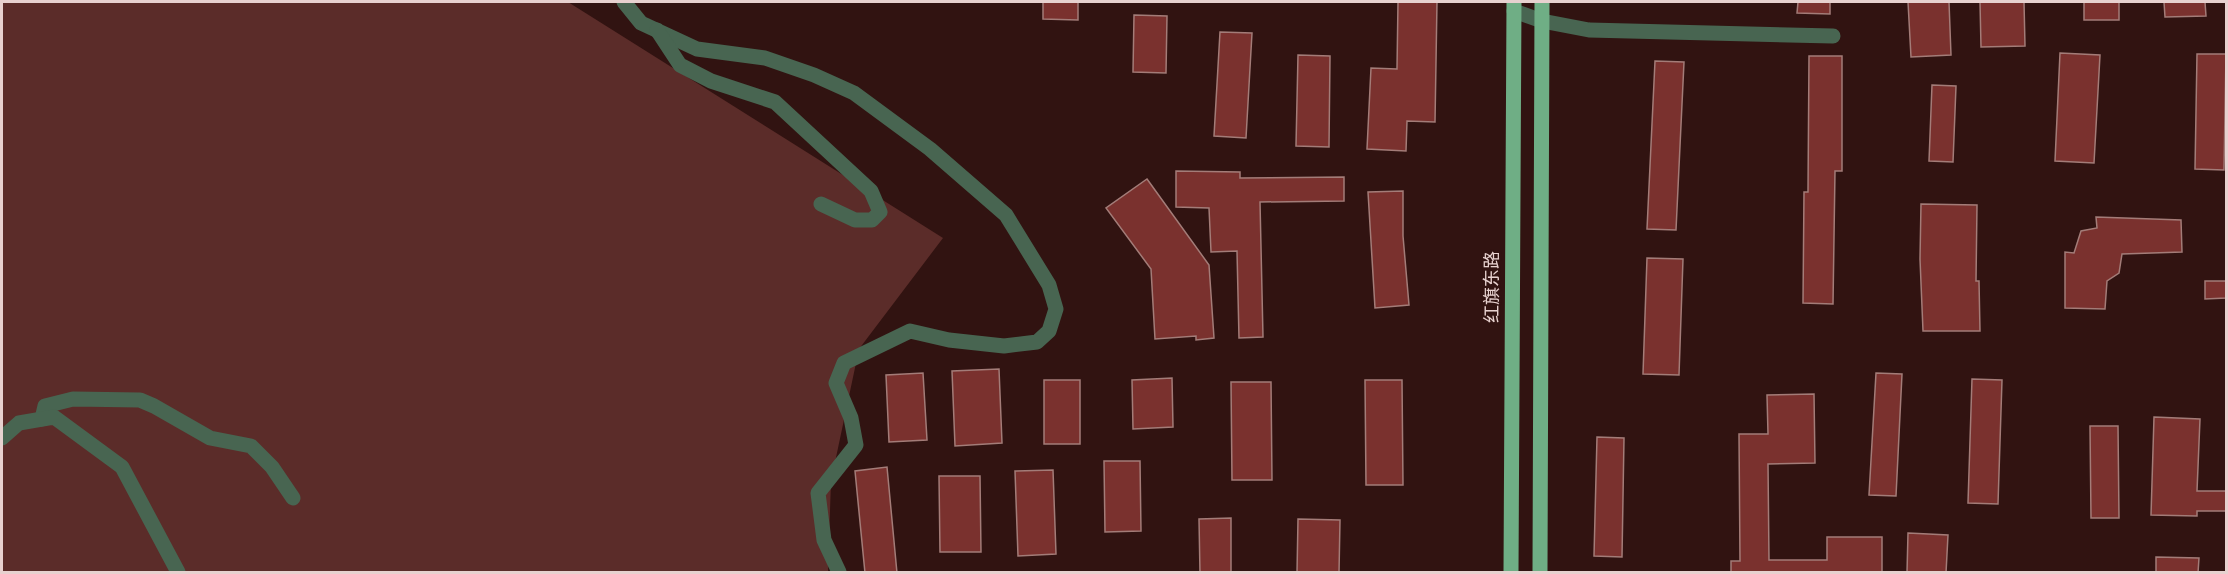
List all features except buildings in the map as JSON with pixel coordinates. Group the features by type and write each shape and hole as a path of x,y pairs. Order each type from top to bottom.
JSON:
{"main road":[{"path":"1540,573 1542,2"},
{"name":"红旗东路","path":"1511,573 1514,6"}],"street":[{"path":"624,2 641,23 697,49 765,58 814,75 854,93 930,149 1006,215 1049,285 1056,309 1048,331 1037,342 1004,346 949,340 910,331 844,363 836,384 851,418 856,446 818,493 824,540 839,573"},
{"path":"1514,6 1542,21 1588,30 1833,36"},
{"path":"657,30 680,65 711,81 775,102 872,191 880,212 872,220 855,220 821,204"},
{"path":"42,419 45,406 73,399 140,400 210,438 251,446 272,467 293,498"},
{"path":"2,438 19,423 54,417 122,467 178,573"}],"shaded area":[{"path":"2,2 568,2 943,238 859,349 831,481 828,572 2,572"}]}
